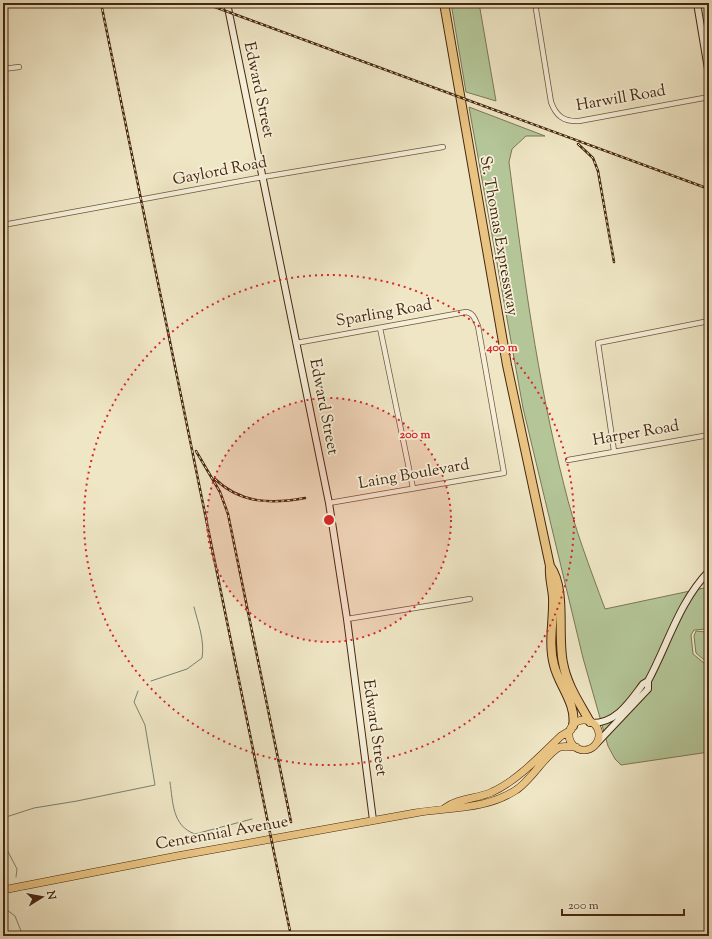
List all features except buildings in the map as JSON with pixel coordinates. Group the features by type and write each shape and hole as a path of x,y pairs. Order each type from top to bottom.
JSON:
{"highway":[{"name":"St. Thomas Expressway","path":"444,3 507,365 550,566 549,575 553,598 552,656 556,675 572,707 572,728"},
{"name":"St. Thomas Expressway","path":"550,566 556,574 559,594 562,661 565,675 571,690 591,722"}],"main road":[{"path":"581,721 591,722 598,729 599,734 597,743 585,750 576,747 570,740 572,728 581,721"},
{"name":"Centennial Avenue","path":"445,808 451,803 485,795 503,786 572,728"},
{"name":"Centennial Avenue","path":"3,890 374,820 445,808 452,810 462,808 504,797 526,783 555,751 561,747 576,747"}],"street":[{"name":"Edward Street","path":"227,3 329,503 347,619 374,820"},
{"name":"Harwill Road","path":"535,3 551,102 554,109 562,118 572,121 580,121 709,97"},
{"path":"698,3 709,75"},
{"path":"3,69 19,67"},
{"name":"Gaylord Road","path":"3,225 263,177 443,147"},
{"name":"Sparling Road","path":"296,343 466,312 470,313 474,317 478,326 504,473"},
{"path":"614,451 598,343 709,321"},
{"path":"380,328 413,488"},
{"name":"Harper Road","path":"568,460 709,435"},
{"name":"Laing Boulevard","path":"329,503 504,473"},
{"path":"597,743 648,689 648,681 683,605 691,592 709,571"},
{"path":"347,619 470,599"},
{"path":"591,722 603,722 613,718 648,681"}],"green space":[{"path":"451,3 479,3 496,101 466,92"},
{"path":"469,107 545,136 526,136 512,149 509,162 525,284 538,365 554,445 568,501 605,609 709,587 709,633 707,629 694,630 691,635 693,654 709,667 709,678 705,684 709,695 709,752 621,765 615,759 608,746 583,658 523,408"},
{"path":"696,631 706,632 709,639 709,664 696,653 694,636"}],"waterway":[{"path":"151,681 187,669 202,658 203,645 194,607"},
{"path":"3,818 34,808 155,785 145,725 134,702 138,691"},
{"path":"170,782 173,805 178,819 187,830 195,834 252,819"},
{"path":"3,842 17,869 16,877"},
{"path":"3,879 7,878"},
{"path":"3,907 15,916 23,936"}],"railway":[{"path":"101,3 291,936"},
{"path":"204,3 709,189"},
{"path":"578,144 593,158 598,171 614,262"},
{"path":"196,451 220,492 228,514 291,822"},
{"path":"215,479 225,487 246,498 269,501 305,498"}]}
